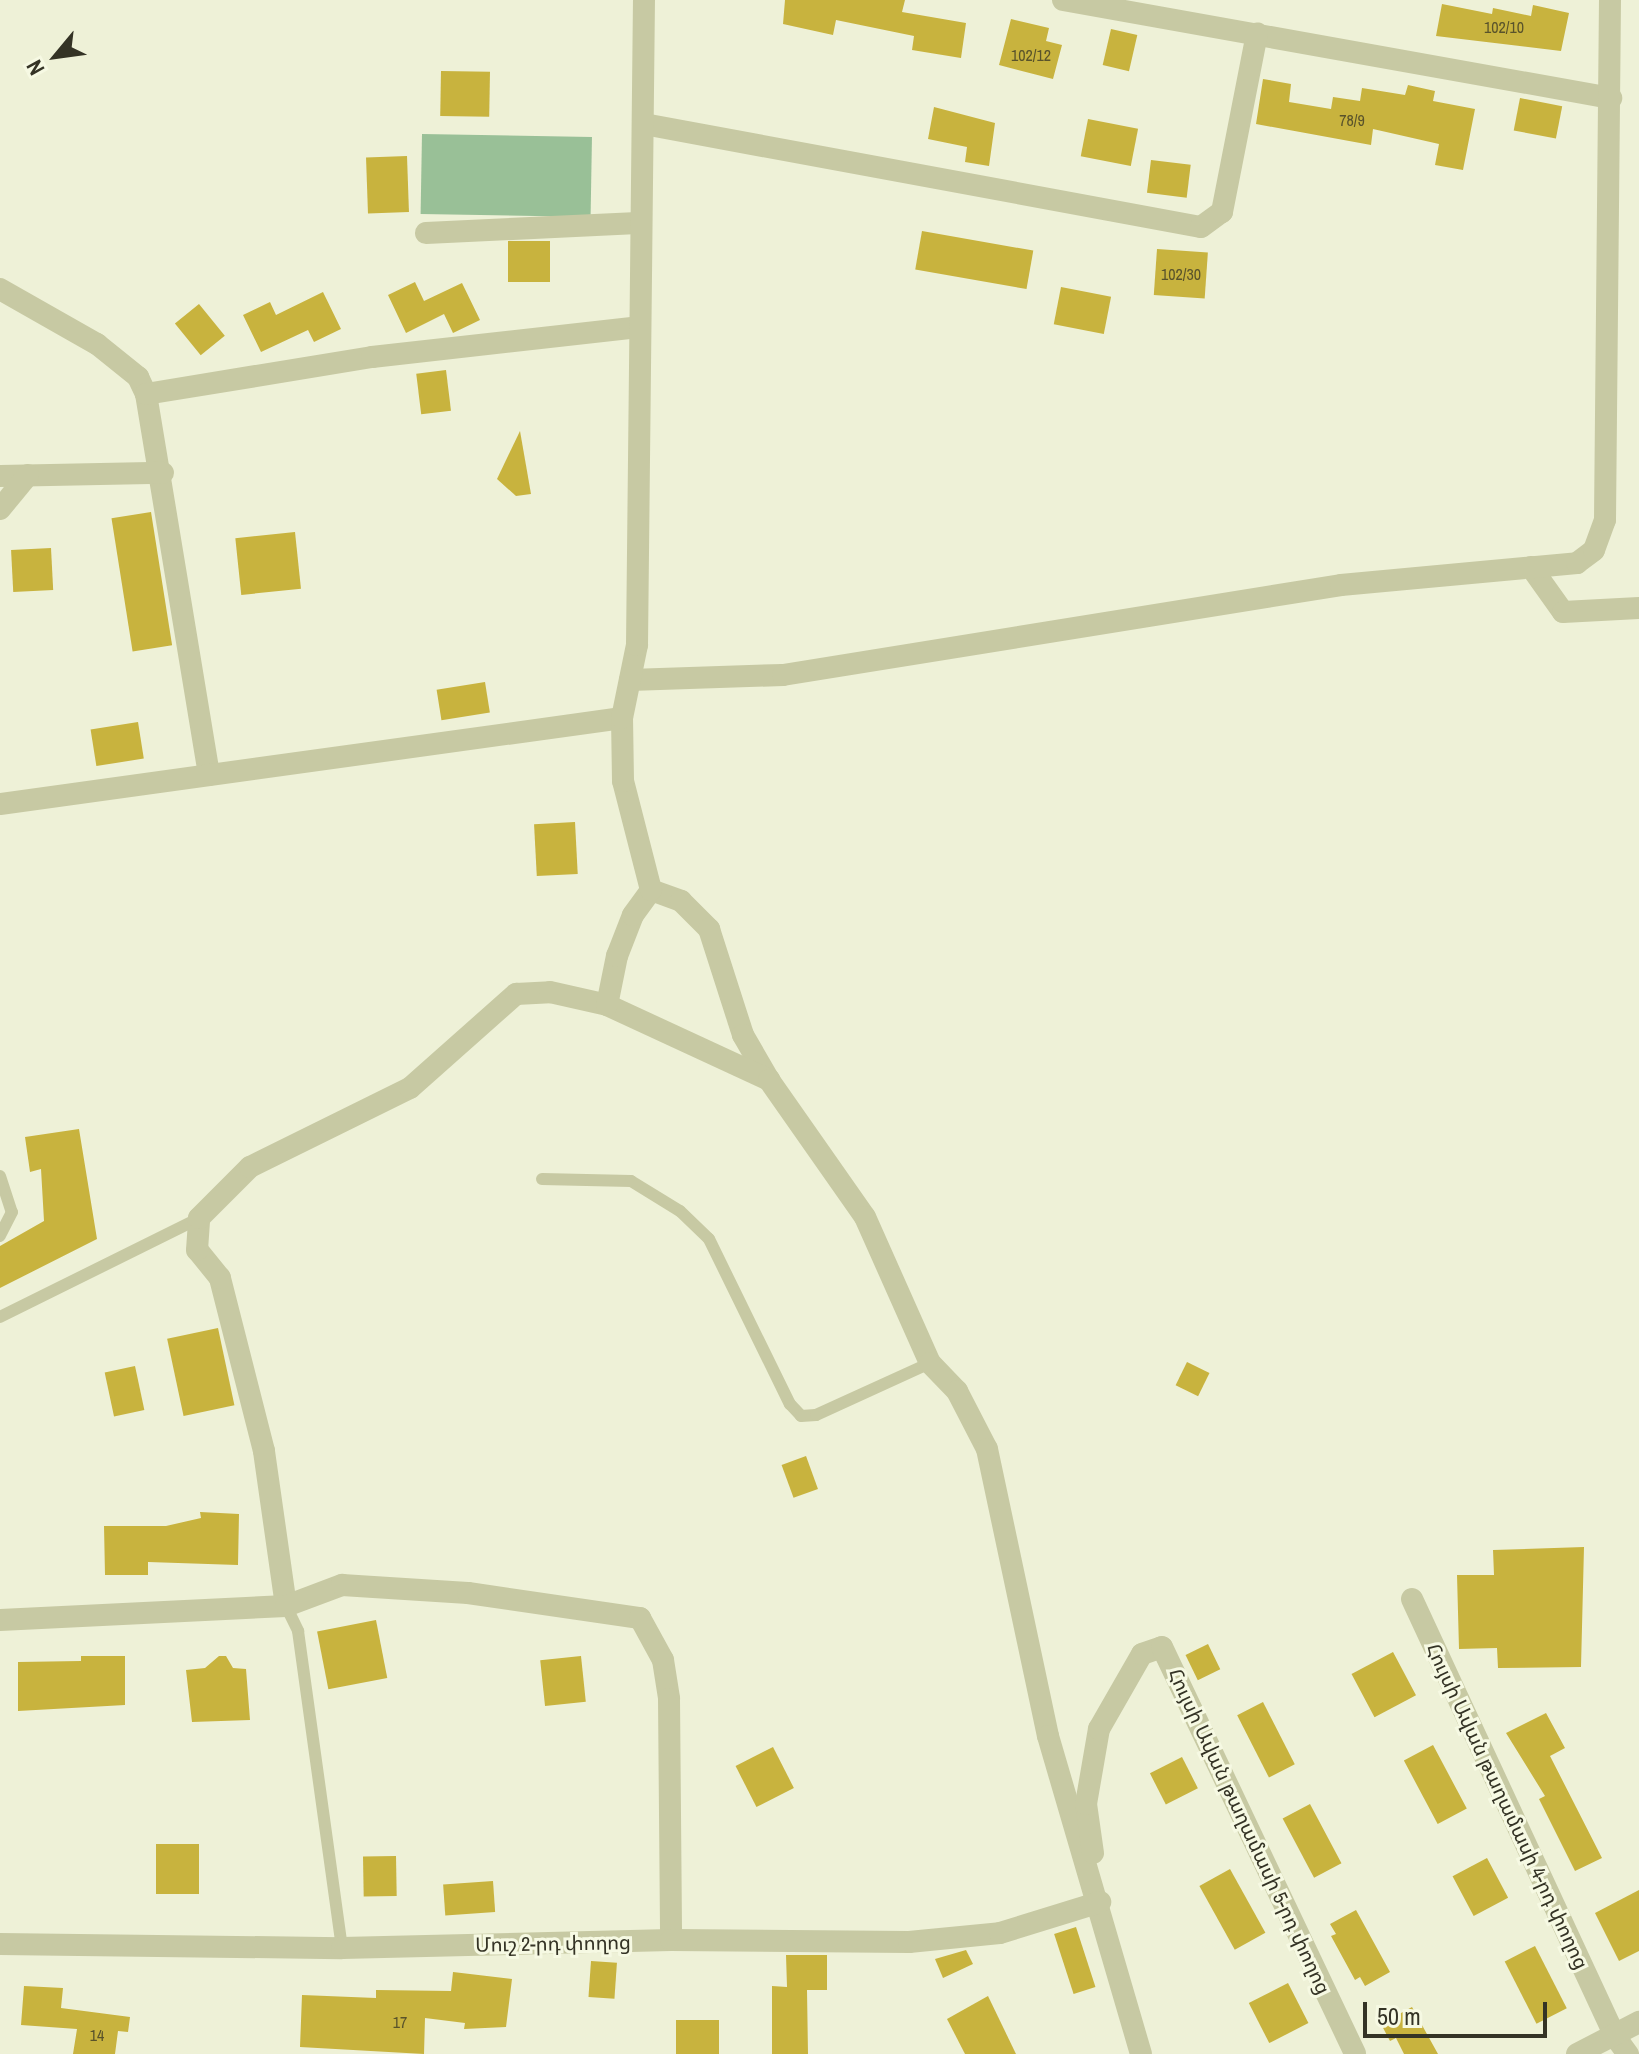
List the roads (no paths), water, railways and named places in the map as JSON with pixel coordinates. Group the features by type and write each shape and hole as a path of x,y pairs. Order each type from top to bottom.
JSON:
{"street":[{"path":"644,0 644,124 638,223 637,645 622,718 623,781 651,890"},
{"path":"1063,0 1611,98"},
{"path":"630,680 783,675 1341,585 1577,563 1594,550 1605,520 1610,0"},
{"path":"644,124 1201,227 1222,212 1257,33"},
{"path":"426,233 638,223"},
{"path":"0,289 97,344 138,377 146,394 163,473 209,775"},
{"path":"146,394 372,357 638,327"},
{"path":"0,476 163,473"},
{"path":"0,509 28,475"},
{"path":"1531,567 1563,612 1639,608"},
{"path":"0,804 622,718"},
{"path":"607,1005 617,956 633,915 651,890"},
{"path":"651,890 681,901 709,929 738,1022 769,1080 865,1217 930,1363 957,1391 987,1449 1048,1736 1100,1902 1141,2054"},
{"path":"286,1606 264,1451 220,1278 197,1250 199,1218 250,1167 410,1088 516,994 550,992 607,1005 769,1080"},
{"path":"0,1620 286,1606 342,1585 468,1593 640,1618 663,1660 669,1699 671,1940"},
{"name":"Հույսի Ավան թաղամասի 4-րդ փողոց","path":"1412,1599 1614,2035 1628,2054"},
{"name":"Հույսի Ավան թաղամասի 5-րդ փողոց","path":"1100,1902 1086,1804 1093,1753 1125,1678 1142,1654 1162,1647 1355,2054"},
{"name":"Մուշ 2-րդ փողոց","path":"0,1944 342,1948 671,1940 909,1942 1000,1933 1100,1902"},
{"path":"1577,2054 1639,2022"}],"lane":[{"path":"0,1176 12,1212 0,1236"},
{"path":"542,1179 631,1181 680,1211 709,1239 790,1404 801,1416 816,1415 930,1363"},
{"path":"0,1317 199,1218"},
{"path":"286,1606 298,1631 342,1948"}]}
